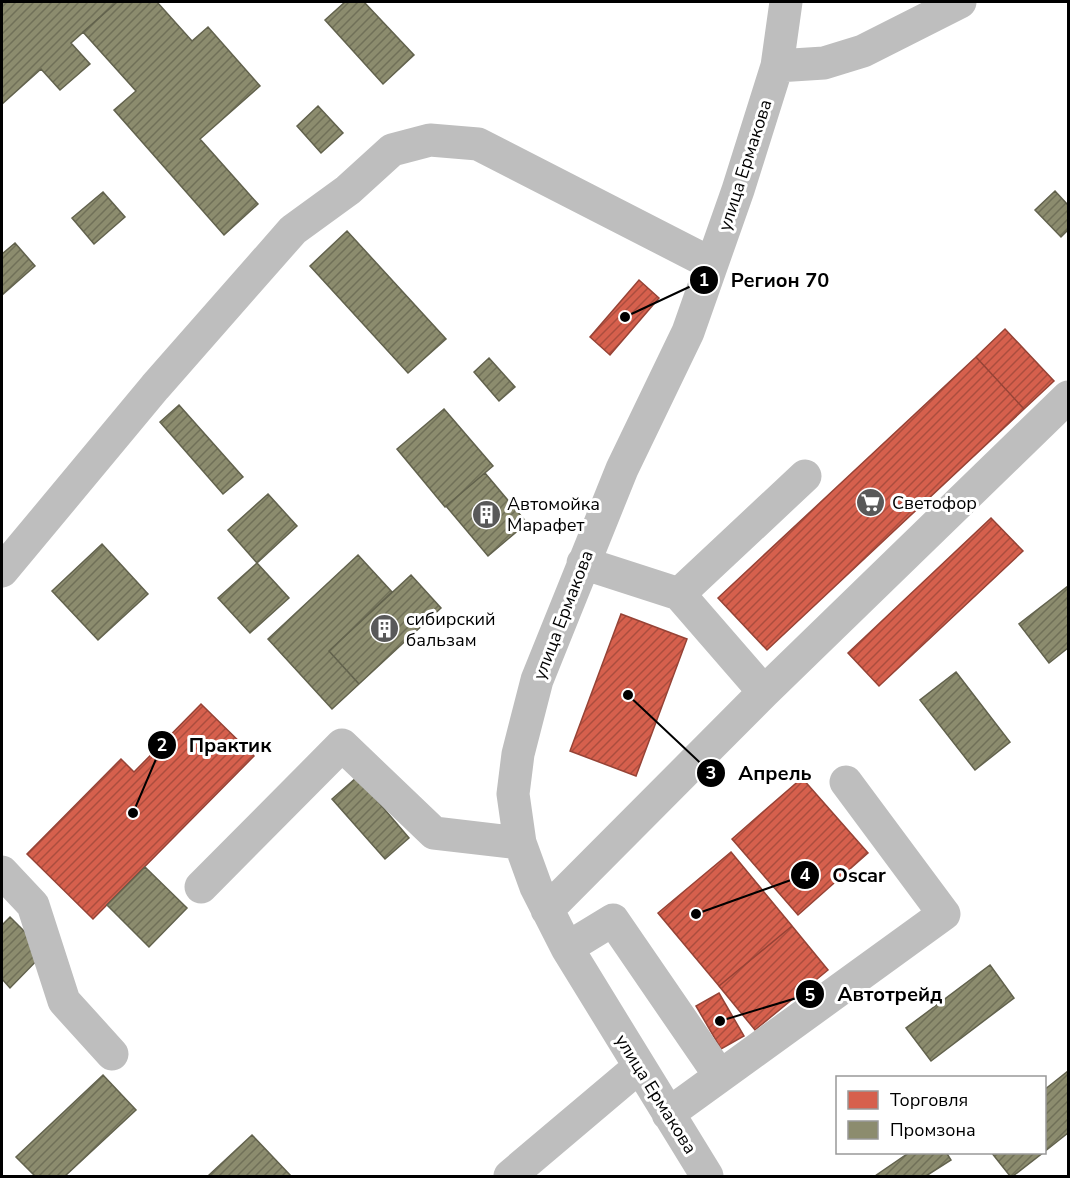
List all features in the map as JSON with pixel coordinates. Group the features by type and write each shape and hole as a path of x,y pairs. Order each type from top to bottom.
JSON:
{"street":[{"name":"улица Ермакова","path":"708,1176 639,1067 567,948 547,910 520,843 513,794 518,754 537,680 622,469 688,332 738,190 777,66 786,2"},
{"path":"777,66 824,63 863,51 960,2"},
{"path":"2,571 155,387 293,230 348,190 392,150 430,140 478,144 712,264"},
{"path":"547,910 764,692 1068,397"},
{"path":"679,594 805,476"},
{"path":"583,563 679,594 764,692"},
{"path":"201,887 342,745 434,833 520,843"},
{"path":"668,1114 944,914 846,782"},
{"path":"2,872 33,905 64,1001 112,1054"},
{"path":"567,948 613,920 720,1076"},
{"path":"510,1176 639,1067"}],"building: Торговля":[{"path":"639,280 659,298 610,355 590,337"},
{"path":"1005,329 1054,381 1024,409 976,357"},
{"name":"Светофор","path":"976,357 1024,409 767,650 718,598"},
{"path":"991,518 1023,551 879,686 848,653"},
{"path":"621,614 687,639 636,776 570,751"},
{"path":"201,704 254,756 93,919 27,854 121,759 134,772"},
{"path":"802,778 868,853 798,915 732,839"},
{"path":"731,852 792,926 719,986 658,913"},
{"path":"792,926 828,970 755,1030 719,986"},
{"path":"719,993 744,1036 721,1049 696,1006"}],"building: Промзона":[{"path":"2,2 117,2 71,43 90,64 60,90 41,69 2,104"},
{"path":"117,2 157,2 192,41 208,27 260,86 200,139 258,204 224,235 114,110 136,91 83,32"},
{"path":"345,2 364,2 414,55 383,84 325,20"},
{"path":"318,106 343,133 321,153 297,126"},
{"path":"1055,191 1068,205 1068,230 1061,237 1035,210"},
{"path":"103,192 125,217 94,244 72,218"},
{"path":"347,231 446,339 408,373 310,266"},
{"path":"15,243 35,266 2,295 2,254"},
{"path":"489,358 515,387 499,401 474,372"},
{"path":"179,405 243,477 223,494 160,422"},
{"path":"444,409 493,466 445,507 397,449"},
{"name":"Автомойка Марафет","path":"485,473 527,523 488,556 446,506"},
{"path":"268,494 297,526 257,563 228,530"},
{"path":"102,544 148,594 98,640 52,591"},
{"path":"358,555 392,592 329,651 359,684 332,709 268,639"},
{"path":"257,563 289,598 250,633 218,598"},
{"name":"сибирский бальзам","path":"411,575 441,608 359,684 329,651"},
{"path":"1068,586 1068,648 1049,663 1019,624"},
{"path":"956,672 1010,742 975,770 920,700"},
{"path":"357,777 409,838 385,859 332,799"},
{"path":"145,867 187,908 149,947 107,905"},
{"path":"10,917 45,952 10,988 2,979 2,925"},
{"path":"990,965 1014,998 931,1061 906,1028"},
{"path":"1068,1071 1068,1133 1046,1150 1046,1088"},
{"path":"103,1075 136,1110 65,1176 35,1176 16,1157"},
{"path":"252,1135 291,1176 208,1176"},
{"path":"907,1154 947,1154 951,1160 926,1176 875,1176"},
{"path":"993,1154 1041,1154 1013,1176 1010,1176"}],"place":[{"name":"Регион 70","path":"625,317"},
{"name":"Светофор","path":"871,503"},
{"name":"Автомойка Марафет","path":"486,514"},
{"name":"сибирский бальзам","path":"385,629"},
{"name":"Апрель","path":"628,695"},
{"name":"Практик","path":"133,813"},
{"name":"Oscar","path":"696,914"},
{"name":"Автотрейд","path":"720,1021"}]}
